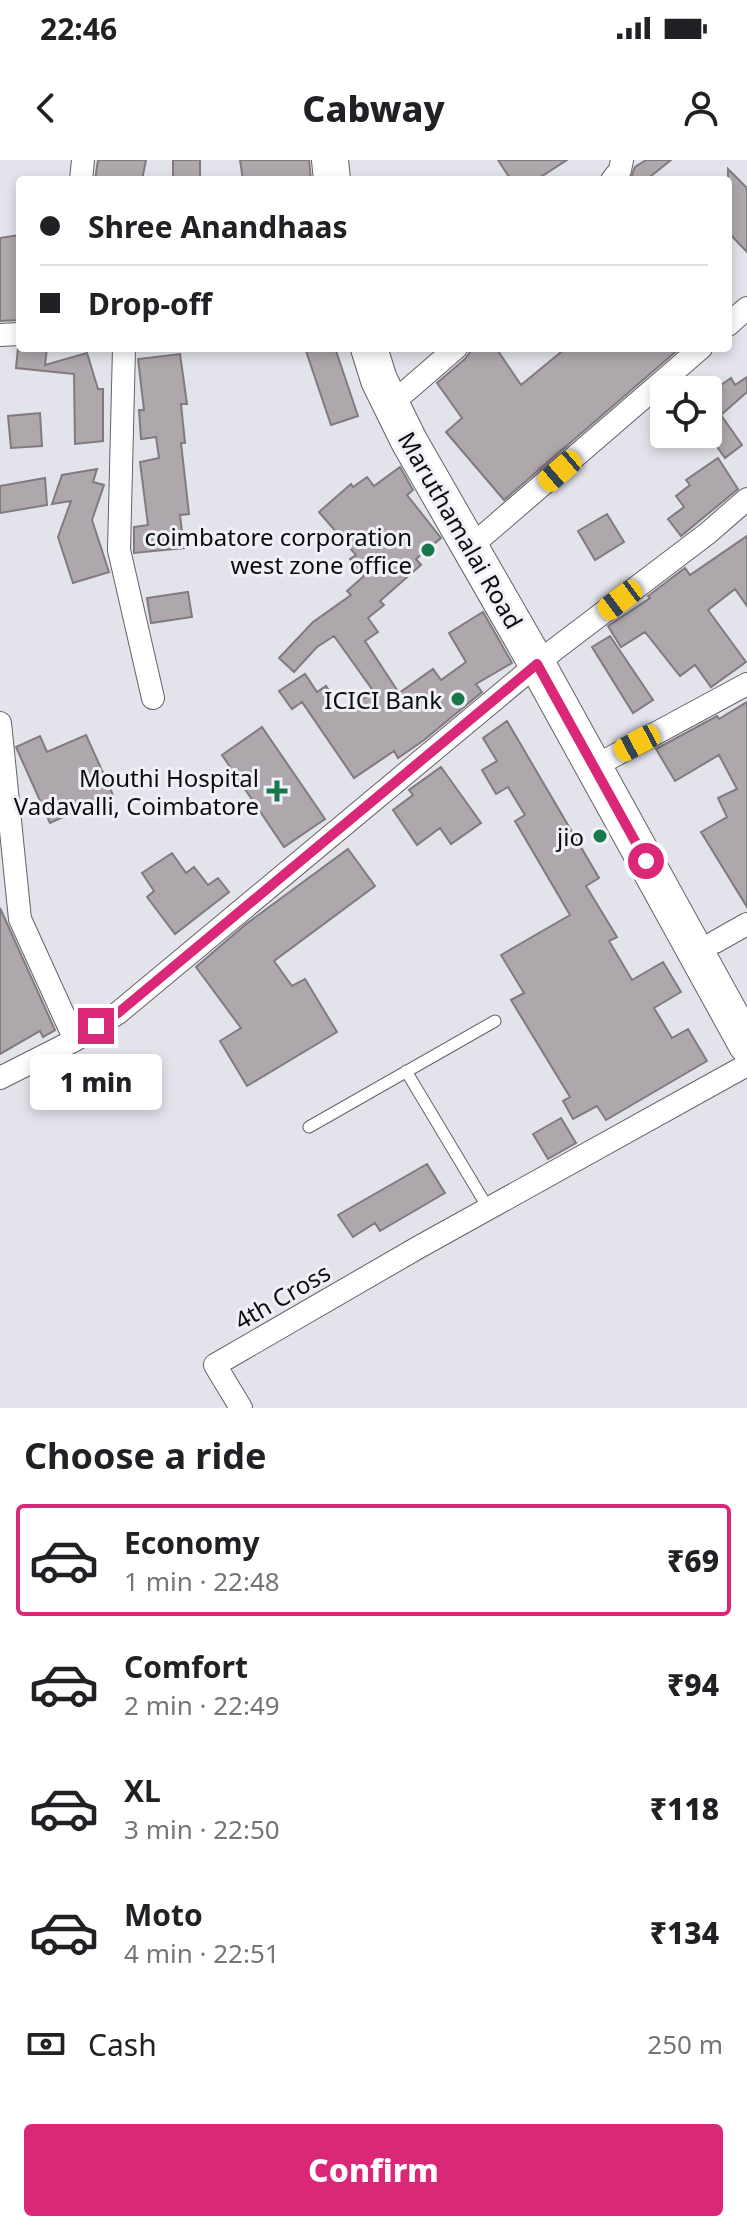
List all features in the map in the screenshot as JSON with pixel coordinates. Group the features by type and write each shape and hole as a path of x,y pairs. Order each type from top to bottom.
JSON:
{"main road":[{"name":"Maruthamalai Road","path":"370,352 379,380 409,441 545,657 593,720 610,758 747,1002"},
{"name":"Maruthamalai Road","path":"387,352 404,393 483,536 747,1045"}],"street":[{"path":"732,321 747,308"},
{"path":"124,352 119,550 153,698"},
{"path":"404,393 451,352"},
{"path":"483,536 696,352"},
{"path":"0,1078 75,1040 118,1013 545,657 708,533 747,499"},
{"path":"610,758 747,684"},
{"path":"0,723 20,919 75,1040"},
{"path":"715,942 747,924"},
{"path":"488,1208 747,1065"},
{"name":"4th Cross","path":"241,1408 215,1365 488,1208"}],"lane":[{"path":"309,1127 495,1021"},
{"path":"406,1071 488,1208"}],"building":[{"path":"98,160 146,160 143,176 96,176"},
{"path":"173,160 200,160 200,176 173,176"},
{"path":"240,160 309,160 311,176 242,176"},
{"path":"498,160 567,160 542,176 508,176"},
{"path":"646,160 671,160 651,176 632,176 635,167"},
{"path":"728,169 747,188 747,252 732,236 732,176 728,176"},
{"path":"16,236 16,320 0,321 0,238"},
{"path":"18,352 47,352 45,365 87,353 98,389 103,389 103,441 75,444 74,374 16,368"},
{"path":"306,352 336,352 358,416 331,425"},
{"path":"470,352 499,352 521,385 561,352 675,352 504,500 446,432 462,418 437,383"},
{"path":"180,354 187,404 181,404 185,443 181,443 189,514 180,515 184,548 134,553 134,527 148,525 140,462 159,458 156,437 141,439 139,410 144,410 138,359"},
{"path":"747,377 747,392 722,414 722,384 731,378 735,385"},
{"path":"40,413 42,446 11,448 8,416"},
{"path":"722,416 742,445 725,458 718,448 722,448"},
{"path":"718,458 738,489 681,536 668,519 684,507 676,496 690,485 686,480"},
{"path":"400,467 413,490 407,495 441,538 416,559 421,565 380,601 384,605 368,618 378,632 365,641 399,693 433,669 441,680 466,662 449,633 483,612 512,663 476,684 482,692 424,740 398,758 394,751 354,778 302,702 292,709 279,691 305,674 317,692 326,686 343,711 374,692 334,636 317,647 294,672 279,658 313,622 351,595 347,591 364,576 350,559 356,555 319,512 351,484 353,487 367,477 374,486"},
{"path":"97,469 93,482 104,485 92,520 109,572 73,583 58,537 71,501 52,504 62,475"},
{"path":"45,478 47,505 0,513 0,486"},
{"path":"607,514 624,542 595,560 578,531"},
{"path":"747,536 747,606 735,589 708,610 746,662 711,687 695,665 680,676 645,632 621,647 608,626 650,598 648,596 685,568 690,575"},
{"path":"188,592 192,617 151,623 147,598"},
{"path":"610,636 653,700 633,713 592,647"},
{"path":"747,702 747,907 701,832 727,817 718,798 737,789 719,755 675,781 656,749"},
{"path":"507,721 599,878 586,886 617,937 609,941 632,980 663,962 681,992 654,1008 672,1038 688,1029 707,1061 606,1120 597,1106 573,1119 563,1101 570,1097 511,1000 524,993 501,955 570,915 515,821 525,815 508,787 496,794 482,770 497,761 483,738"},
{"path":"262,727 325,819 284,847 222,755"},
{"path":"86,735 113,795 50,823 16,747 40,736 47,752"},
{"path":"441,767 481,823 451,844 440,828 417,845 393,810 413,795 409,790"},
{"path":"348,849 375,886 274,961 292,986 305,979 337,1032 247,1086 220,1041 241,1028 196,967 246,924"},
{"path":"172,853 186,873 194,867 208,885 218,878 229,892 175,934 147,897 154,891 142,873"},
{"path":"0,908 55,1030 43,1037 40,1031 0,1054"},
{"path":"561,1118 576,1143 548,1159 533,1134"},
{"path":"427,1164 445,1193 380,1231 375,1223 353,1237 338,1215"}],"place":[{"name":"coimbatore corporation west zone office","path":"428,550"},
{"name":"ICICI Bank","path":"458,699"},
{"name":"Mouthi Hospital Vadavalli, Coimbatore","path":"277,791"},
{"name":"jio","path":"600,836"}],"route":[{"path":"96,1026 118,1013 537,664 646,861"}]}
